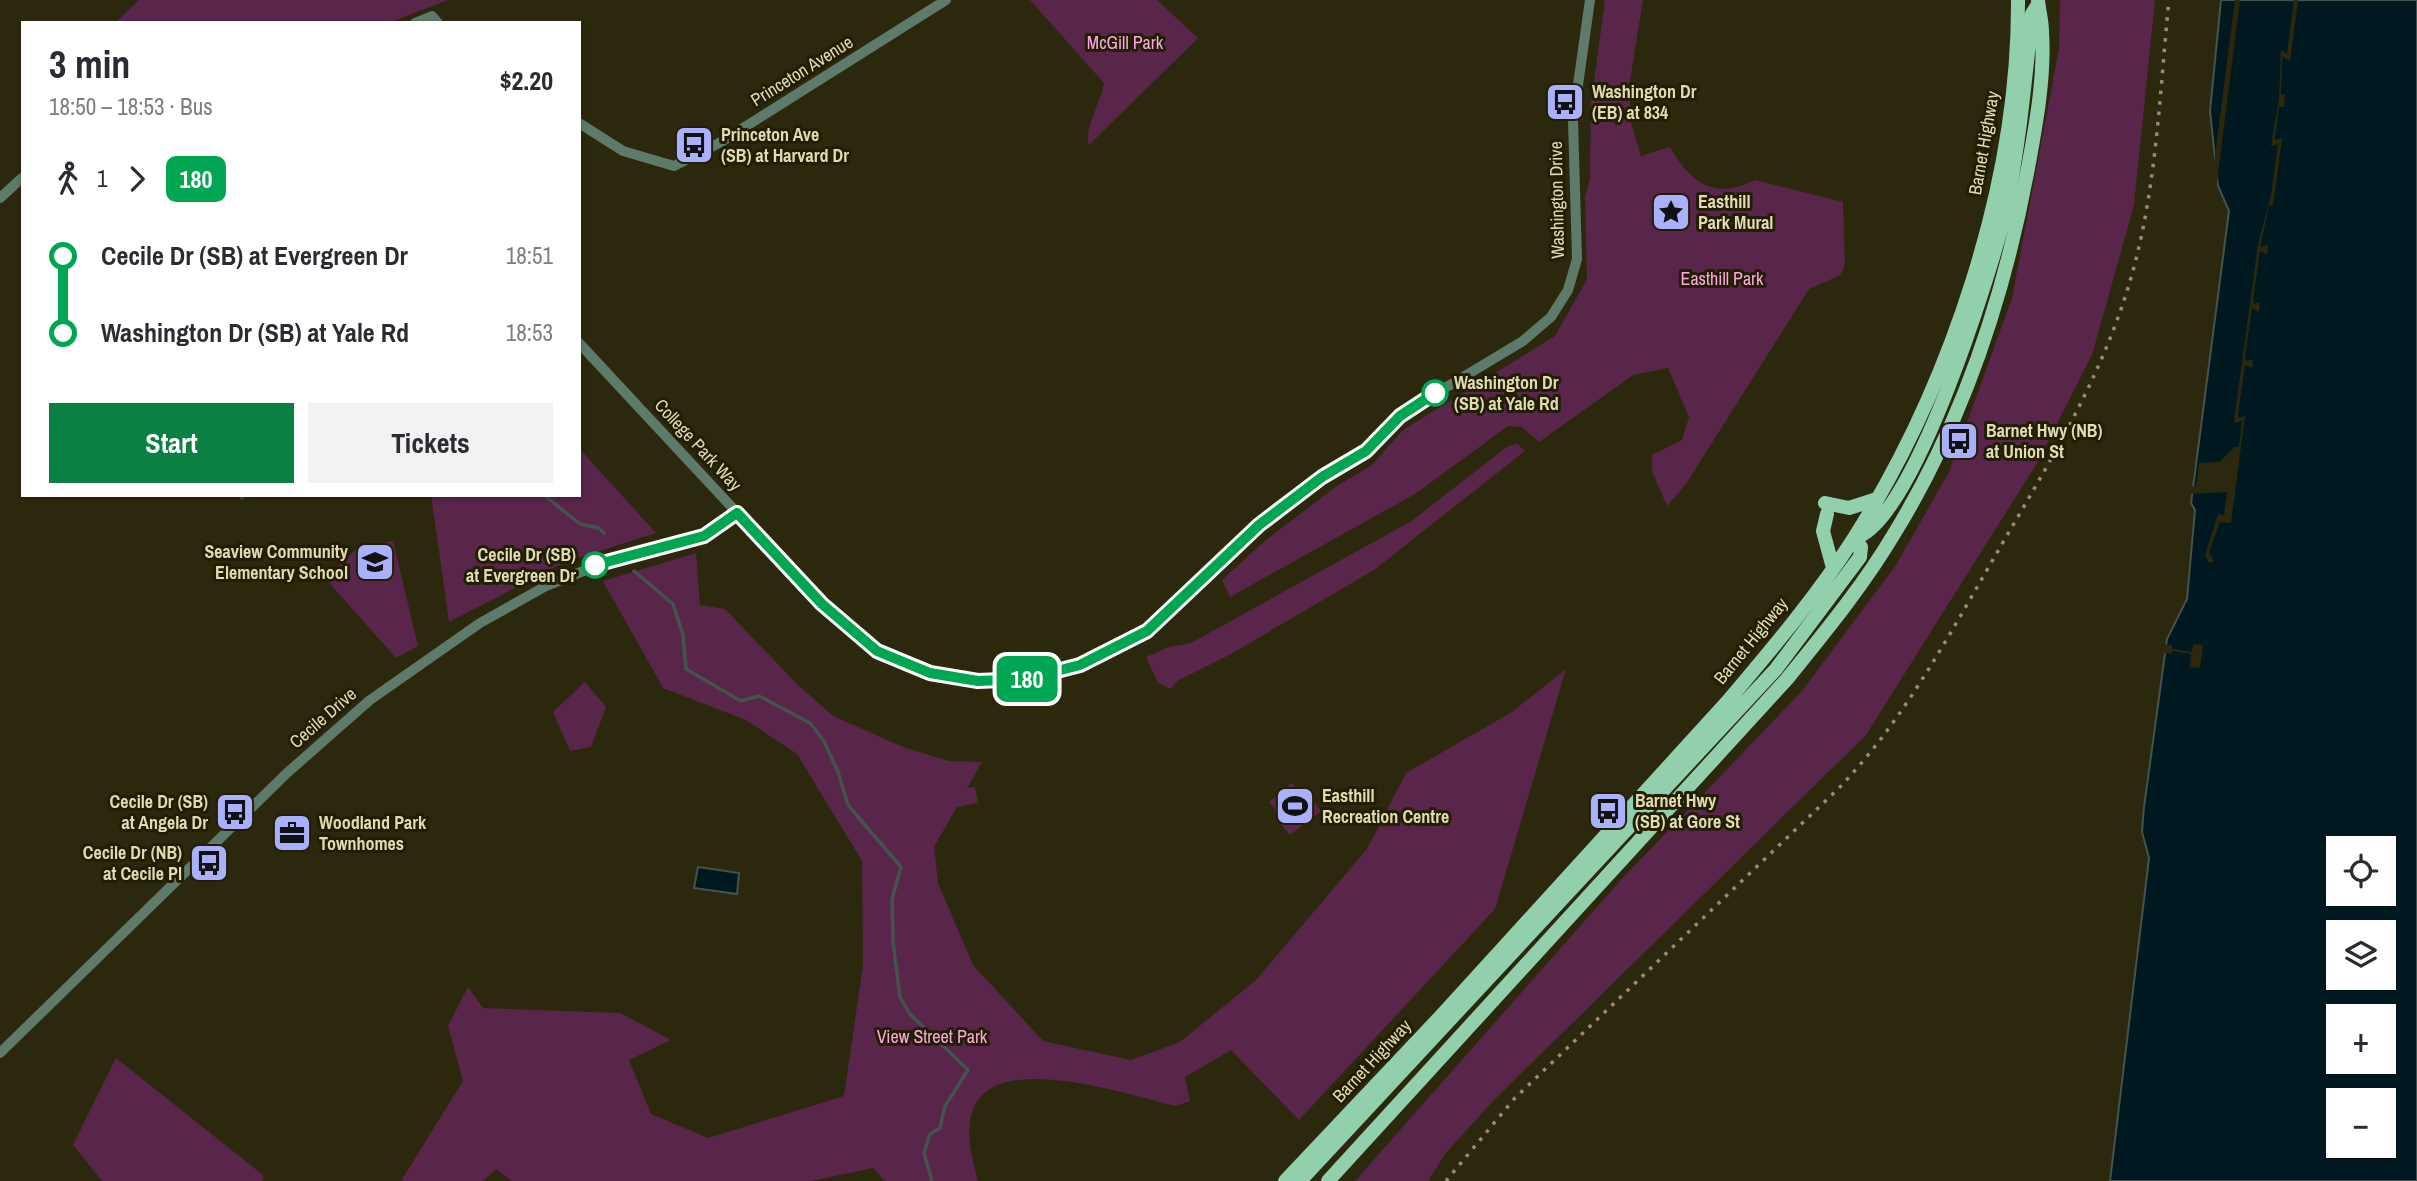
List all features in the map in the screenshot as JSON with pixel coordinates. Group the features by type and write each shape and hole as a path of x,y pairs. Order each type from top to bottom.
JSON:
{"main road":[{"name":"Barnet Highway","path":"1285,1181 1440,1017 1727,702 1854,538 1877,499 1942,362 1993,208 2008,131 2018,0"},
{"path":"1300,1181 1776,669 1860,557 1861,547 1854,538 1870,532 1886,514 1938,414 1968,335 2005,213 2026,76 2032,14 2038,2"},
{"path":"1328,1181 1787,679 1849,602 1895,534 1957,412 1980,355 1997,300 2018,218 2034,137 2042,32 2038,2"},
{"path":"1833,568 1823,531 1826,508 1849,508 1877,499"}],"street":[{"name":"Princeton Avenue","path":"581,124 623,151 674,166 743,128 946,0"},
{"name":"Washington Drive","path":"1384,431 1405,412 1537,331 1551,317 1568,290 1578,248 1574,111 1591,0"},
{"path":"0,198 21,179"},
{"name":"College Park Way","path":"581,345 822,604 877,651 930,673 978,681 1026,679 1080,665 1147,631 1259,525 1322,477 1366,451 1384,431"},
{"name":"Cecile Drive","path":"0,1053 288,773 370,700 480,623 546,586 618,557 704,536 737,513"}],"green space":[{"path":"139,0 448,0 393,21 117,21"},
{"name":"McGill Park","path":"1030,0 1157,0 1198,38 1089,145 1089,130 1104,83"},
{"name":"Easthill Park","path":"1605,0 1643,0 1630,80 1630,119 1641,156 1670,147 1686,170 1715,188 1727,189 1755,180 1843,202 1845,263 1841,275 1809,289 1686,484 1667,506 1652,471 1652,455 1682,440 1689,417 1668,368 1633,375 1539,442 1522,427 1508,426 1415,494 1230,597 1222,580 1266,540 1334,488 1372,465 1403,430 1555,336 1587,279 1585,197 1590,178 1591,104"},
{"path":"2060,0 2155,0 2134,205 2092,355 2037,463 1866,735 1493,1101 1445,1154 1428,1181 1355,1181 1619,882 1802,691 1896,565 1949,472 2012,298 2059,49"},
{"path":"1517,444 1525,451 1374,570 1231,654 1177,681 1171,689 1158,683 1146,657 1169,647 1191,643 1410,522 1508,446"},
{"path":"581,450 656,533 563,563 449,622 431,497 581,497"},
{"path":"393,541 418,646 396,658 325,578 358,548"},
{"name":"View Street Park","path":"696,553 700,605 725,609 797,684 833,716 903,747 949,761 982,762 967,788 975,787 978,803 957,807 934,847 938,883 973,965 1043,1041 1131,1060 1180,1042 1256,980 1367,849 1406,773 1512,712 1566,669 1495,909 1299,1120 1231,1050 1185,1077 1190,1101 1176,1106 1068,1081 1010,1081 988,1090 974,1107 970,1125 970,1144 978,1181 885,1181 873,1168 811,1181 512,1181 496,1169 483,1181 401,1181 463,1081 448,1026 468,987 483,1008 620,1013 671,1040 629,1060 651,1114 708,1138 844,1096 863,965 862,861 797,754 746,720 663,688 603,581"},
{"path":"585,682 606,707 591,747 570,751 553,712"},
{"name":"Easthill Recreation Centre","path":"1292,783 1305,799 1309,796 1321,811 1290,835 1278,821 1282,818 1269,802"},
{"path":"116,1058 264,1176 262,1181 102,1181 73,1145"}],"water":[{"path":"2221,0 2417,0 2417,1181 2110,1181 2149,858 2142,832 2144,807 2167,639 2187,599 2195,510 2191,503 2229,211 2218,186 2210,111"},
{"path":"698,867 739,873 737,894 694,888"}],"pier":[{"path":"2235,0 2240,0 2216,190 2213,171"},
{"path":"2294,0 2298,0 2290,61 2283,57 2282,61 2281,94 2285,95 2284,107 2279,107 2275,137 2275,140 2282,138 2273,206 2269,205 2261,244 2261,247 2268,245 2267,255 2260,251 2253,300 2254,304 2260,302 2259,312 2252,308 2245,357 2246,361 2253,359 2252,368 2245,365 2238,414 2238,418 2245,416 2231,523 2220,522 2209,552 2214,561 2209,563 2205,555 2218,514 2224,515 2227,492 2188,494 2189,487 2196,486 2199,463 2219,462 2235,447 2239,447 2242,421 2234,423 2235,414 2258,244 2271,195 2278,144 2271,146 2279,99 2281,50 2287,54"},
{"path":"2163,644 2172,645 2172,649 2192,652 2193,644 2203,645 2200,668 2190,667 2191,654 2172,651 2171,654 2162,653"}],"waterway":[{"path":"546,497 580,524 599,528 604,533"},
{"path":"634,571 673,604 683,635 686,669 741,701 759,696 810,723 824,741 838,772 848,805 901,867 892,899 893,942 900,997 909,1013 968,1070 945,1106 940,1128 930,1134 924,1153 932,1181"}],"railway":[{"path":"1446,1181 1514,1099 1839,788 1905,706 1942,647 2074,416 2122,306 2134,267 2148,201 2169,0"}],"bus line":[{"name":"180","path":"595,565 704,536 737,513 822,604 877,651 930,673 978,681 1026,679 1080,665 1147,631 1216,562 1259,525 1322,477 1366,451 1400,416 1435,393"}],"place":[{"name":"Washington Dr (EB) at 834","path":"1565,102"},
{"name":"Princeton Ave (SB) at Harvard Dr","path":"694,145"},
{"name":"Easthill Park Mural","path":"1671,212"},
{"name":"Washington Dr (SB) at Yale Rd","path":"1435,393"},
{"name":"Barnet Hwy (NB) at Union St","path":"1959,441"},
{"name":"Seaview Community Elementary School","path":"375,562"},
{"name":"Cecile Dr (SB) at Evergreen Dr","path":"595,565"},
{"name":"Easthill Recreation Centre","path":"1295,806"},
{"name":"Barnet Hwy (SB) at Gore St","path":"1608,811"},
{"name":"Cecile Dr (SB) at Angela Dr","path":"235,812"},
{"name":"Woodland Park Townhomes","path":"292,833"},
{"name":"Cecile Dr (NB) at Cecile Pl","path":"209,863"}]}
